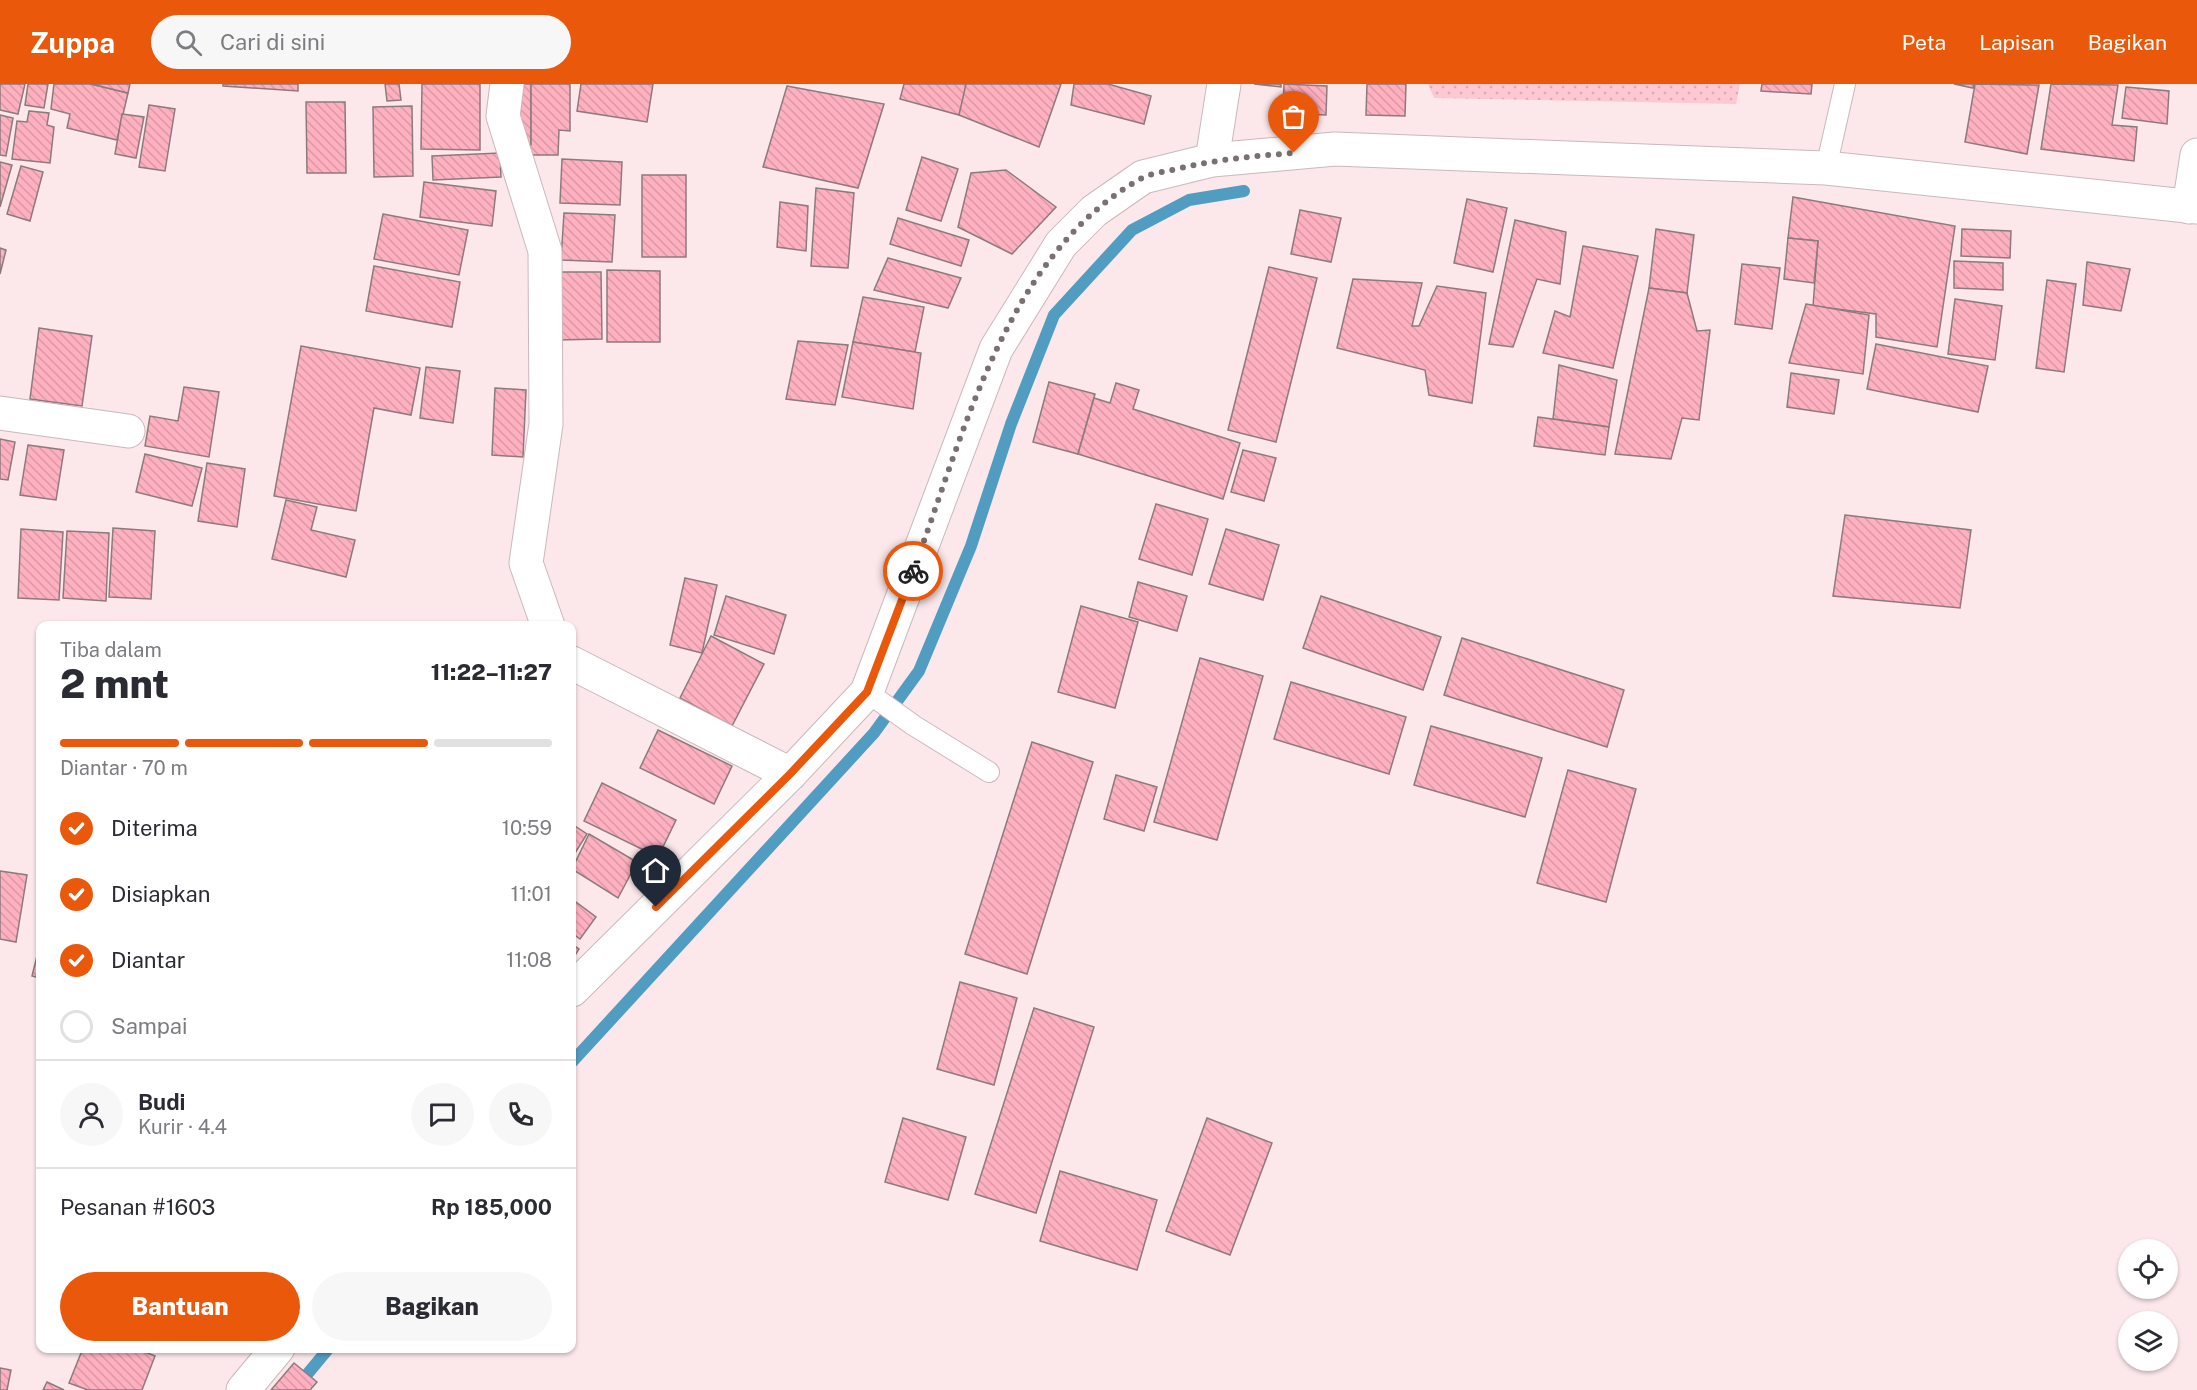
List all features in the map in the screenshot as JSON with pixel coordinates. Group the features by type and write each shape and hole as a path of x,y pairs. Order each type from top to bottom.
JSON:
{"main road":[{"path":"507,84 503,116 545,251 546,424 526,563 546,621"},
{"path":"1212,160 1224,84"},
{"path":"576,986 790,774 874,698 976,396 996,349 1061,244 1094,211 1143,177 1212,160 1335,149 1826,168 2193,207 2197,155"},
{"path":"0,413 129,431"},
{"path":"576,665 790,774"},
{"path":"243,1390 274,1353"}],"lane":[{"path":"1826,168 1845,84"},
{"path":"874,698 989,772"}],"shaded area":[{"path":"1428,84 1740,84 1736,104 1434,98"}],"building":[{"path":"0,84 25,84 18,114 0,110"},
{"path":"28,84 48,84 44,108 25,105"},
{"path":"54,84 91,84 128,93 117,140 67,128 70,114 51,109"},
{"path":"91,84 130,84 128,93"},
{"path":"223,84 298,84 298,91 223,86"},
{"path":"385,84 399,84 401,100 387,101"},
{"path":"422,84 480,84 480,150 421,149"},
{"path":"517,84 531,84 531,145 514,141"},
{"path":"531,84 570,84 570,131 559,130 558,155 526,155 526,145 531,145"},
{"path":"581,84 653,84 647,122 577,111"},
{"path":"904,84 968,84 959,115 900,99"},
{"path":"966,84 1061,84 1039,147 959,115"},
{"path":"1074,84 1108,84 1151,96 1144,124 1071,105"},
{"path":"1254,84 1281,84 1281,87"},
{"path":"1284,84 1327,86 1326,115 1283,113"},
{"path":"1367,84 1406,84 1405,116 1366,115"},
{"path":"1762,84 1812,84 1811,94 1761,91"},
{"path":"1954,84 1974,84 1973,88"},
{"path":"1975,84 2039,85 2027,154 1965,142"},
{"path":"2051,84 2118,85 2112,125 2137,127 2134,161 2041,149"},
{"path":"787,86 884,104 858,188 763,167"},
{"path":"2126,87 2169,91 2167,124 2122,118"},
{"path":"306,102 345,102 346,173 307,173"},
{"path":"149,105 175,109 165,171 139,167"},
{"path":"412,106 413,176 374,177 373,107"},
{"path":"29,111 49,113 47,125 54,127 50,163 12,159 17,121 27,122"},
{"path":"122,114 144,117 136,158 115,154"},
{"path":"0,115 13,118 6,156 0,155"},
{"path":"500,153 501,177 433,180 432,156"},
{"path":"922,157 958,169 941,221 906,210"},
{"path":"562,159 622,162 620,205 560,203"},
{"path":"0,162 12,165 0,207"},
{"path":"21,166 43,172 30,221 7,214"},
{"path":"1006,170 1056,207 1012,254 958,227 971,173"},
{"path":"642,175 686,175 686,257 642,257"},
{"path":"424,182 496,191 492,226 420,217"},
{"path":"816,188 854,193 848,268 811,266"},
{"path":"1793,197 1955,226 1937,347 1876,337 1876,314 1813,306 1818,241 1788,238"},
{"path":"1467,199 1507,208 1493,272 1454,263"},
{"path":"780,202 808,206 806,251 777,247"},
{"path":"1300,210 1341,218 1331,262 1291,254"},
{"path":"564,213 615,215 612,262 561,260"},
{"path":"383,214 468,230 459,275 374,259"},
{"path":"898,218 969,240 961,266 890,244"},
{"path":"1515,220 1566,232 1560,284 1537,279 1513,347 1489,344"},
{"path":"1656,229 1694,235 1687,293 1649,288"},
{"path":"1962,229 2011,231 2010,258 1961,256"},
{"path":"1788,238 1818,241 1814,283 1784,279"},
{"path":"1583,246 1638,256 1613,368 1543,353 1555,311 1570,317"},
{"path":"0,248 6,250 0,274"},
{"path":"888,258 961,278 948,308 874,290"},
{"path":"1954,261 2003,263 2003,290 1954,288"},
{"path":"2087,262 2130,269 2121,311 2083,305"},
{"path":"1742,264 1780,268 1772,329 1735,324"},
{"path":"374,266 460,282 452,327 366,311"},
{"path":"1269,267 1317,278 1276,442 1228,430"},
{"path":"607,270 660,271 660,342 607,342"},
{"path":"556,272 601,272 602,339 557,340"},
{"path":"1353,279 1422,283 1412,326 1419,326 1437,286 1486,293 1472,403 1429,395 1425,370 1337,348"},
{"path":"2047,280 2076,284 2064,372 2036,368"},
{"path":"1649,288 1687,293 1697,331 1710,330 1699,420 1682,418 1671,459 1615,454"},
{"path":"863,297 924,307 915,352 853,342"},
{"path":"1955,299 2002,306 1995,360 1948,354"},
{"path":"1806,304 1869,315 1863,374 1789,363"},
{"path":"39,328 92,336 82,406 30,399"},
{"path":"798,341 848,345 835,405 786,399"},
{"path":"853,342 921,353 913,409 842,397"},
{"path":"1876,344 1988,366 1978,412 1867,389"},
{"path":"301,346 420,368 411,415 374,408 356,511 274,496"},
{"path":"1559,365 1617,380 1609,427 1553,419"},
{"path":"426,367 460,371 453,423 420,418"},
{"path":"1791,373 1839,380 1834,414 1787,407"},
{"path":"1049,382 1095,394 1078,454 1033,442"},
{"path":"1116,383 1139,390 1133,409 1240,443 1223,499 1078,454 1094,398 1110,403"},
{"path":"184,387 219,392 209,457 145,446 150,416 178,421"},
{"path":"495,388 526,390 523,457 492,455"},
{"path":"1538,417 1609,427 1605,455 1534,446"},
{"path":"0,439 15,442 8,480 0,479"},
{"path":"28,445 64,450 56,500 20,495"},
{"path":"1243,450 1276,458 1264,501 1231,492"},
{"path":"145,454 202,468 192,506 136,492"},
{"path":"207,463 245,469 237,527 198,521"},
{"path":"286,500 317,507 311,530 355,540 346,577 272,559"},
{"path":"1156,504 1208,519 1192,575 1139,559"},
{"path":"1845,515 1971,530 1960,608 1833,596"},
{"path":"113,528 155,531 151,599 109,597"},
{"path":"21,529 63,532 59,600 18,598"},
{"path":"1226,529 1279,545 1263,600 1209,584"},
{"path":"67,531 109,533 106,601 63,598"},
{"path":"685,578 717,585 702,653 670,645"},
{"path":"1138,582 1187,596 1177,631 1129,617"},
{"path":"726,596 786,615 774,654 714,635"},
{"path":"1321,596 1441,637 1423,690 1303,648"},
{"path":"1081,606 1138,622 1115,708 1058,692"},
{"path":"711,636 764,664 732,726 680,698"},
{"path":"1462,638 1624,690 1607,747 1444,695"},
{"path":"1200,658 1263,676 1217,840 1154,822"},
{"path":"1291,682 1406,717 1389,774 1274,739"},
{"path":"1431,726 1542,758 1525,817 1414,785"},
{"path":"658,730 732,766 714,804 640,768"},
{"path":"1032,742 1093,762 1027,974 965,954"},
{"path":"1568,770 1636,789 1606,902 1537,883"},
{"path":"1116,775 1157,787 1144,831 1104,819"},
{"path":"602,783 676,820 658,857 584,821"},
{"path":"576,827 587,834 576,852"},
{"path":"589,834 637,862 618,898 576,872 576,861"},
{"path":"0,871 27,875 16,942 0,939"},
{"path":"576,902 596,917 580,939 576,936"},
{"path":"36,960 36,977 32,976"},
{"path":"960,982 1017,998 994,1085 937,1069"},
{"path":"1034,1008 1094,1027 1036,1213 975,1194"},
{"path":"903,1118 966,1137 948,1200 885,1182"},
{"path":"1207,1118 1272,1143 1230,1255 1166,1231"},
{"path":"1060,1171 1157,1200 1137,1270 1040,1241"},
{"path":"81,1353 148,1353 155,1356 142,1390 88,1390 69,1383"},
{"path":"294,1363 317,1382 310,1390 271,1390"},
{"path":"0,1368 11,1370 7,1390 0,1390"},
{"path":"47,1382 64,1390 43,1390"}],"waterway":[{"path":"576,1058 874,733 919,671 971,546 1011,424 1054,315 1132,230 1189,200 1244,191"},
{"path":"294,1390 325,1353"}],"way so far":[{"path":"913,571 976,396 996,349 1061,244 1094,211 1143,177 1212,160 1294,153"}],"route":[{"path":"656,907 790,774 867,692 913,571"}]}
